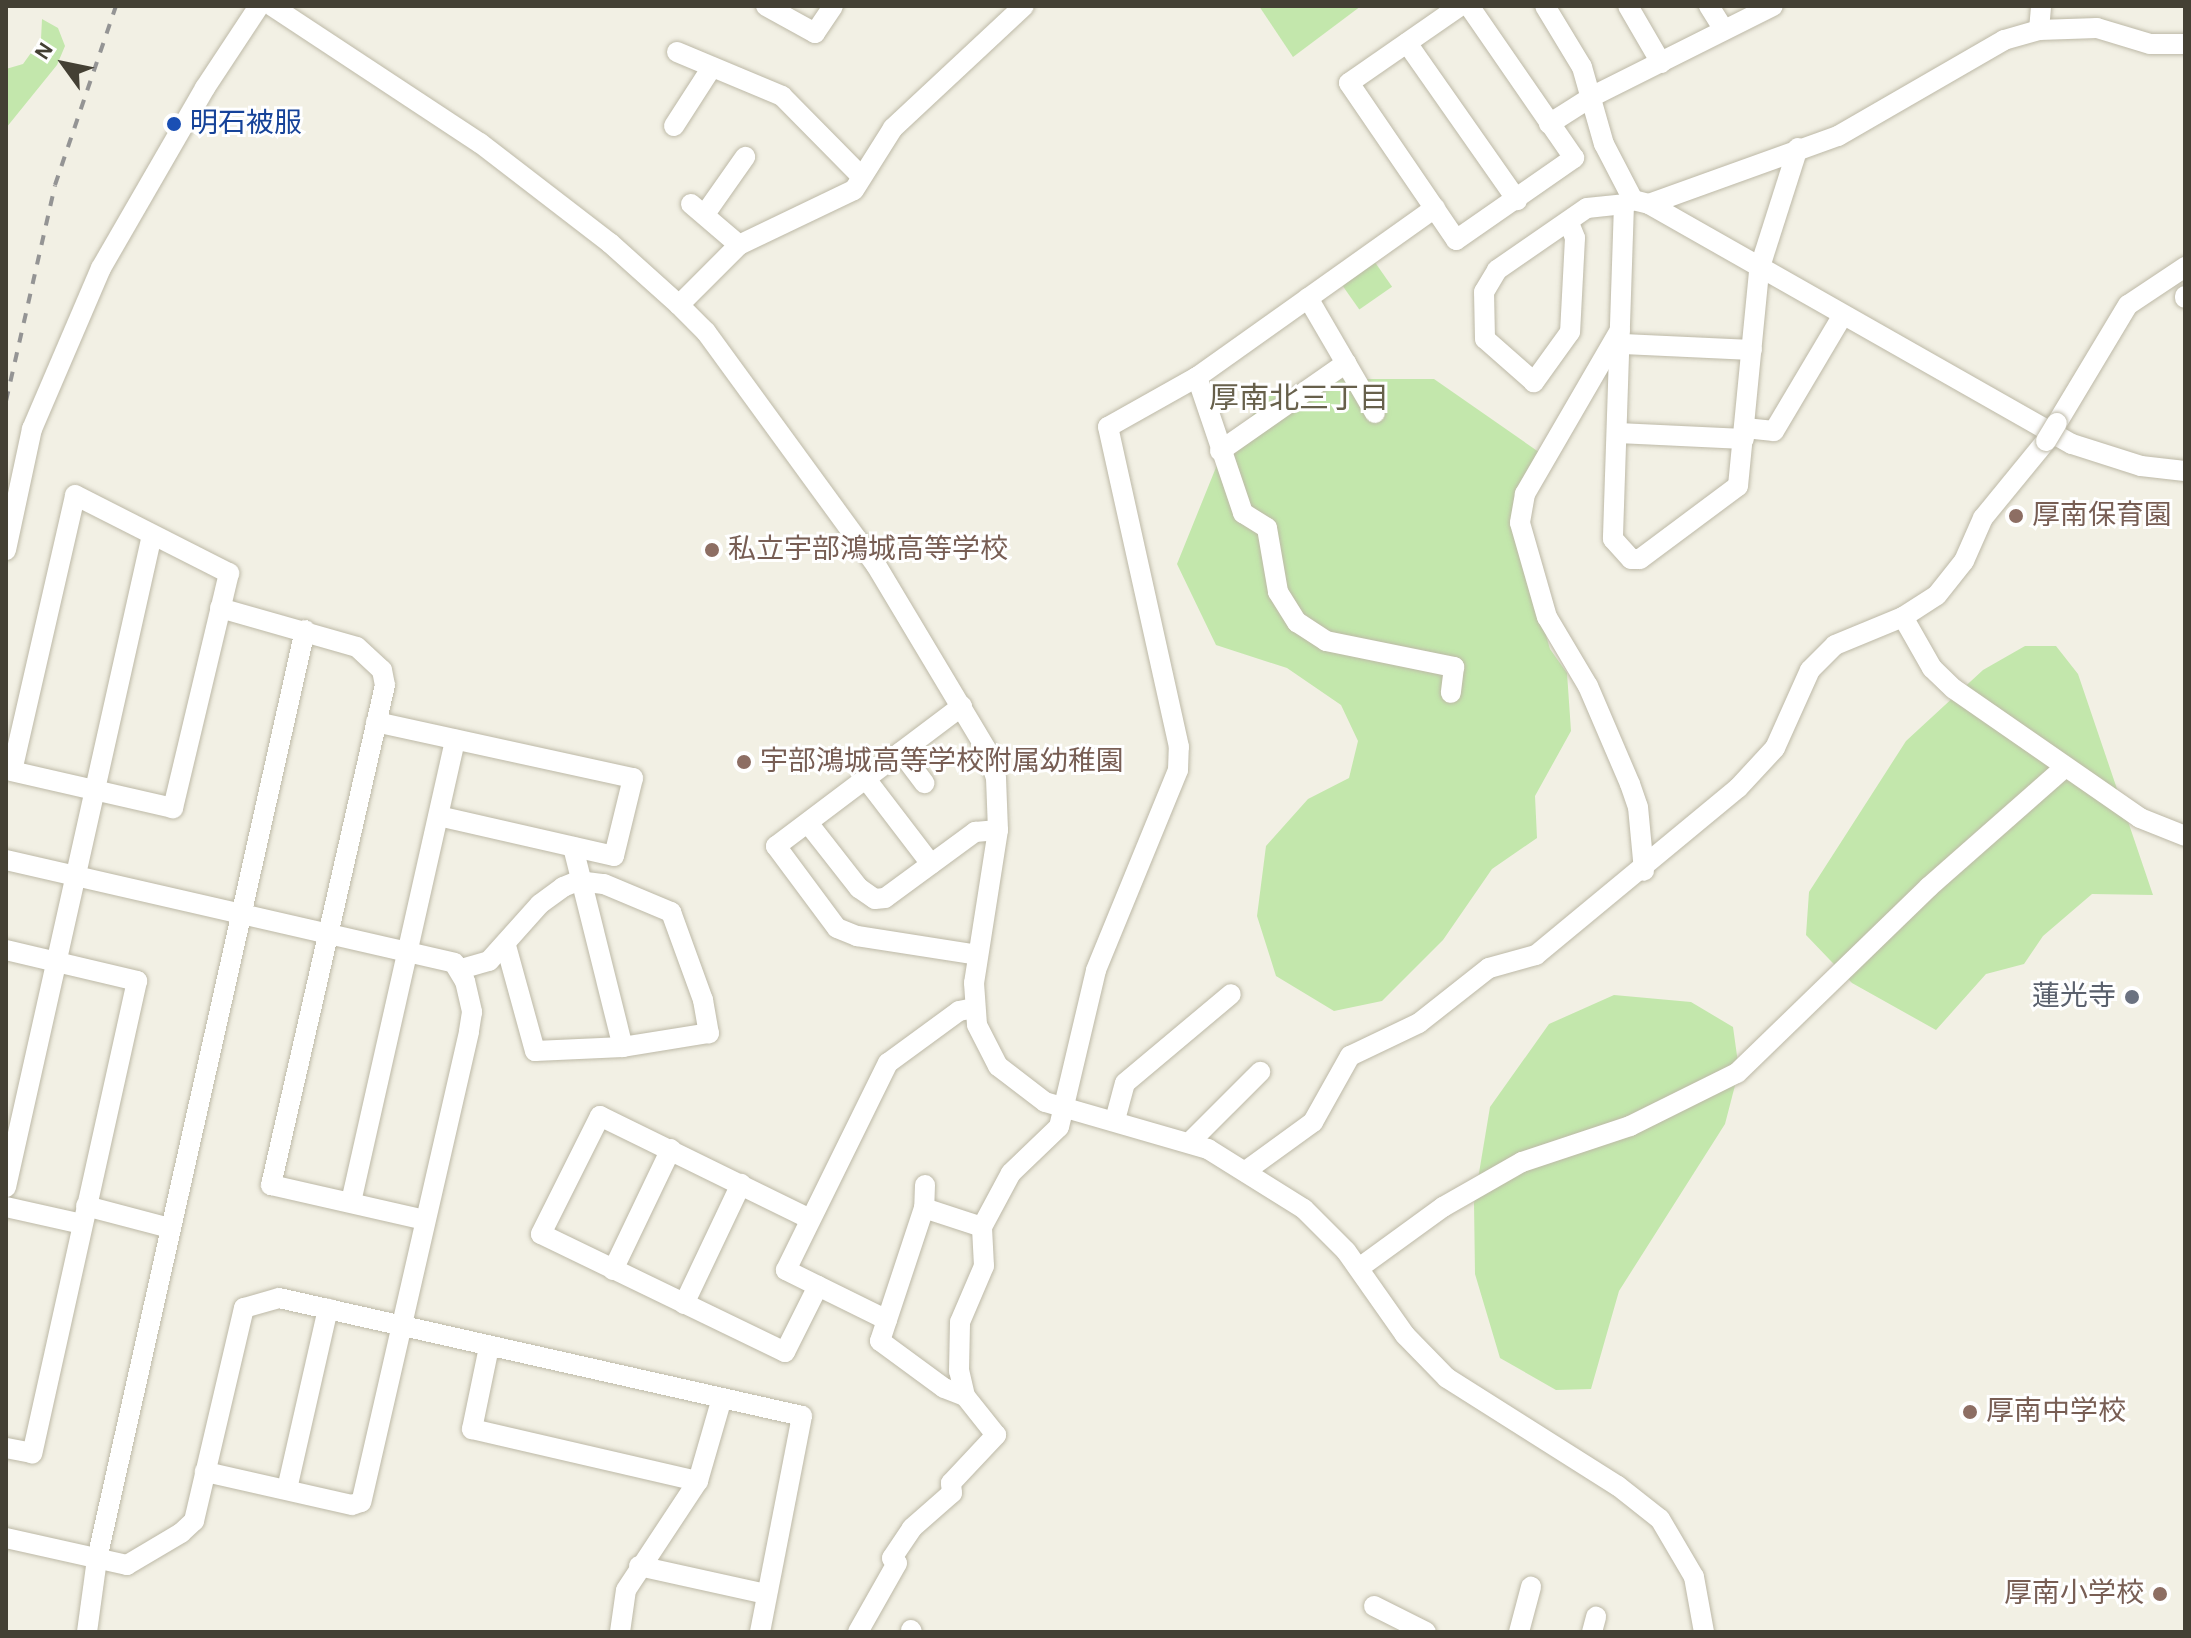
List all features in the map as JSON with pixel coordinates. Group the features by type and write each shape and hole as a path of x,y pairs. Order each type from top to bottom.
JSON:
{"street":[{"path":"6,550 32,429 101,268 205,88 259,6"},
{"path":"272,6 480,143 610,243 706,332 823,487 962,706 996,778 998,830 978,955 974,1008 982,1039 998,1066 1031,1094 1063,1107 1191,1141 1247,1170 1317,1221 1359,1268 1405,1335 1447,1378 1618,1486 1660,1519 1694,1577 1704,1632"},
{"path":"766,6 815,33 833,6"},
{"path":"679,305 739,245 844,198 893,128 1024,6"},
{"path":"1460,6 1349,83 1456,240 1574,158 1469,6"},
{"path":"1545,6 1593,96 1604,144 1635,203 1622,337 1613,539 1631,559 1640,559 1738,486 1759,270 1798,148"},
{"path":"1628,6 1661,63"},
{"path":"1709,6 1724,30"},
{"path":"1549,124 1593,96 1773,6"},
{"path":"2039,30 2041,6"},
{"path":"1569,223 1575,238 1570,332 1534,382 1485,339 1484,292 1497,270 1587,208 1635,203 1838,136 1890,108 1970,55 2039,30 2097,28 2150,44 2185,44"},
{"path":"1407,43 1517,200"},
{"path":"677,52 782,96 861,176"},
{"path":"674,126 712,67"},
{"path":"739,245 698,209 745,157"},
{"path":"1635,203 2082,448 2141,466 2185,471"},
{"path":"965,1396 958,1335 984,1266 982,1227 1011,1173 1059,1127 1096,970 1179,761 1108,427 1197,377 1435,208"},
{"path":"1247,1170 1313,1122 1350,1056 1419,1023 1489,968 1536,955 1644,871 1762,764 1784,731 1805,679 1835,645 1903,617 1952,579 1983,518 2046,441 2128,305 2185,270"},
{"path":"1308,298 1375,413"},
{"path":"1618,433 1774,431 1841,318"},
{"path":"1622,337 1752,350"},
{"path":"1622,337 1525,494 1520,523 1547,617 1588,686 1630,784 1638,807 1644,871"},
{"path":"1220,451 1346,363"},
{"path":"1197,377 1243,513 1267,528 1278,592 1297,622 1326,641 1454,667 1451,693"},
{"path":"75,495 152,535 229,573 173,808 12,771 75,495"},
{"path":"6,1187 152,535"},
{"path":"220,608 357,647 372,658 385,685 325,933 271,1185 425,1220"},
{"path":"1903,617 1932,668 1954,689 2140,818 2185,836"},
{"path":"87,1632 97,1559 305,630"},
{"path":"962,706 776,846 837,928 857,936 978,955"},
{"path":"376,722 633,778 614,856 438,816"},
{"path":"351,1202 455,740"},
{"path":"901,752 924,783"},
{"path":"1359,1268 1443,1207 1522,1162 1630,1126 1737,1073 1929,887 2065,767"},
{"path":"866,779 931,864"},
{"path":"808,823 859,888 875,899 885,898 975,832 998,830"},
{"path":"573,847 578,881 623,1047"},
{"path":"6,860 407,952 461,969 489,961 506,946 540,904 578,881 604,884 671,912 703,1000 709,1033 623,1047 535,1051 506,946"},
{"path":"6,950 137,981 32,1453 6,1448"},
{"path":"205,1472 352,1505 361,1502 472,1012 461,969"},
{"path":"1115,1120 1125,1083 1231,994"},
{"path":"887,1320 786,1270 888,1063 959,1011 974,1008"},
{"path":"1191,1141 1260,1072"},
{"path":"810,1219 600,1116 541,1234 785,1352 818,1286"},
{"path":"613,1270 671,1149"},
{"path":"684,1304 741,1184"},
{"path":"858,1632 897,1563 892,1558 912,1528 952,1493 951,1483 996,1435 965,1396 944,1388 880,1341 924,1208 925,1185"},
{"path":"6,1207 170,1228"},
{"path":"924,1208 982,1227"},
{"path":"6,1538 135,1565 181,1533 194,1521 244,1308 279,1298 802,1416 760,1632"},
{"path":"287,1489 328,1309"},
{"path":"489,1347 472,1429 698,1481"},
{"path":"620,1632 626,1590 698,1481 722,1398"},
{"path":"639,1566 766,1594"},
{"path":"1519,1632 1531,1587"},
{"path":"1374,1606 1426,1632"}],"green space":[{"path":"1259,6 1361,6 1293,57"},
{"path":"42,19 58,28 65,46 57,65 6,128 6,69 23,64 41,39"},
{"path":"1372,258 1392,287 1359,310 1339,281"},
{"path":"1319,379 1434,379 1546,457 1525,486 1540,615 1550,649 1567,673 1571,731 1535,796 1537,838 1492,869 1443,940 1382,1001 1334,1011 1276,976 1257,916 1266,846 1308,799 1349,778 1358,741 1341,705 1287,668 1216,645 1177,564 1219,460 1266,397"},
{"path":"2025,646 2056,646 2078,674 2153,895 2092,894 2043,936 2024,964 1986,974 1936,1030 1852,983 1806,935 1809,892 1906,741 1983,670"},
{"path":"1614,995 1691,1002 1733,1027 1739,1070 1725,1124 1619,1291 1591,1389 1556,1390 1500,1358 1475,1274 1474,1203 1490,1107 1549,1024"}],"railway":[{"path":"6,401 55,185 116,6"}],"place":[{"name":"明石被服","path":"174,124"},
{"name":"厚南保育園","path":"2016,516"},
{"name":"私立宇部鴻城高等学校","path":"712,550"},
{"name":"宇部鴻城高等学校附属幼稚園","path":"744,762"},
{"name":"蓮光寺","path":"2132,997"},
{"name":"厚南中学校","path":"1970,1412"},
{"name":"厚南小学校","path":"2160,1594"}],"district":[{"name":"厚南北三丁目","path":"1299,399"}]}
